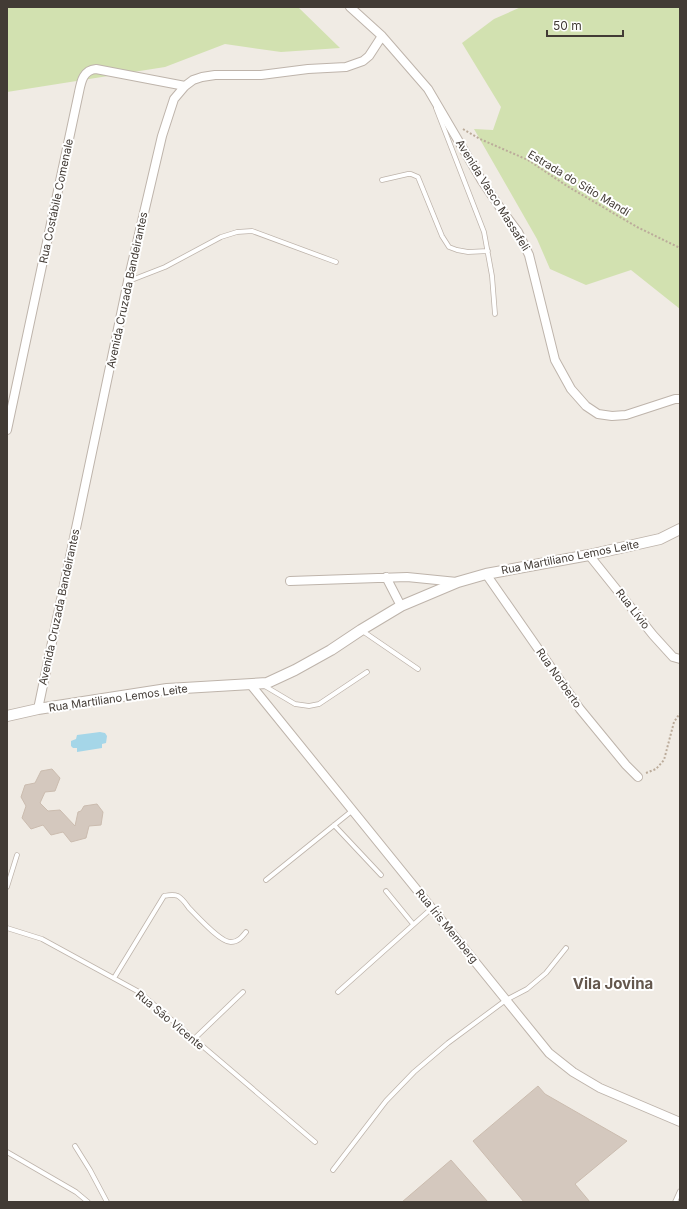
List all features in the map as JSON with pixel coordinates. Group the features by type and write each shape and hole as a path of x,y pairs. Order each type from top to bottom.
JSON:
{"street":[{"name":"Avenida Vasco Massafeli","path":"350,7 382,36 428,89 448,121 482,182 518,232 529,254 555,360 571,389 586,406 598,414 612,416 626,415 675,399 680,399"},
{"name":"Avenida Cruzada Bandeirantes","path":"38,709 128,281 167,118 174,99 185,86 193,80 215,75 261,75 308,69 346,67 363,61 369,56 382,36"},
{"name":"Rua Costábile Comenale","path":"7,430 79,92 84,76 88,71 96,69 185,86"},
{"name":"Rua Martiliano Lemos Leite","path":"7,716 38,709 167,689 267,683 295,670 331,650 401,606 458,582 486,574 660,540 680,528"},
{"name":"Rua Lívio","path":"589,555 653,636 673,657 680,659"},
{"name":"Rua Norberto","path":"486,574 580,709 638,777"},
{"name":"Rua Martiliano Lemos Leite","path":"290,581 386,577 423,578 458,582"},
{"path":"386,577 401,606"},
{"name":"Rua Íris Memberg","path":"255,684 353,810 548,1053 573,1072 600,1088 680,1122"}],"lane":[{"path":"428,89 484,232 492,276 495,314"},
{"path":"382,180 408,174 418,177 442,236 449,246 457,250 468,252 488,251"},
{"path":"128,281 166,267 221,237 237,232 252,231 336,262"},
{"path":"361,630 418,669"},
{"path":"255,684 291,703 309,706 319,704 367,672"},
{"path":"266,880 353,810"},
{"path":"334,825 381,875"},
{"path":"7,887 18,855"},
{"path":"386,891 412,924"},
{"path":"114,978 164,896 170,894 180,897 199,918 224,940 231,942 241,939 246,932"},
{"path":"338,992 412,924 432,908"},
{"name":"Rua São Vicente","path":"7,928 42,939 139,992 314,1142"},
{"path":"333,1170 386,1101 414,1072 448,1043 506,1000 526,989 546,973 566,948"},
{"path":"194,1039 243,992"},
{"path":"75,1146 107,1202"},
{"path":"7,1152 76,1192 88,1202"},
{"path":"675,1202 680,1191"}],"path":[{"name":"Estrada do Sítio Mandí","path":"448,121 480,139 528,160 573,190 637,227 680,248"},
{"path":"638,777 656,769 664,760 674,722 680,713"}],"green space":[{"path":"298,7 340,48 281,52 225,44 165,67 7,92 7,8"},
{"path":"521,7 680,7 680,309 631,270 586,285 550,269 537,239 474,129 493,130 501,107 462,43 494,19"}],"water":[{"path":"100,732 105,733 107,736 106,743 102,744 102,748 77,752 77,748 73,748 71,746 71,741 76,739 77,735"}],"building":[{"path":"52,769 60,778 55,791 45,792 40,803 48,811 60,810 75,826 78,812 81,811 84,806 97,804 103,812 101,825 89,826 86,838 71,842 63,832 51,835 43,825 31,829 22,818 26,806 21,797 25,785 35,783 41,771"},
{"path":"538,1086 545,1094 627,1141 575,1184 590,1202 524,1202 473,1141"},
{"path":"451,1160 488,1202 402,1202"}],"district":[{"name":"Vila Jovina","path":"613,983"}]}
